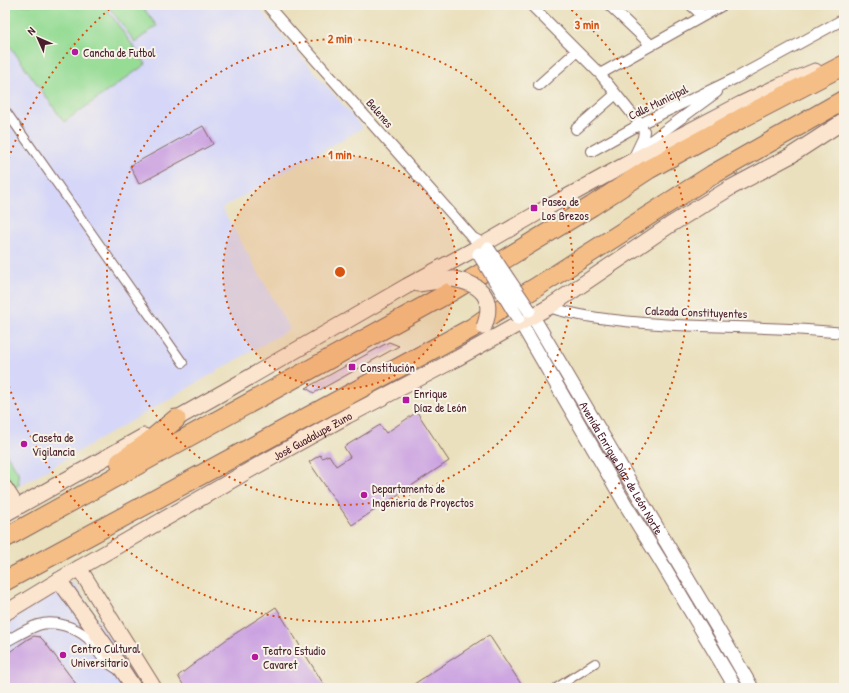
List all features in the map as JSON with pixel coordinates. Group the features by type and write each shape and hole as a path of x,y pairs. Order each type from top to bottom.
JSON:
{"highway":[{"path":"5,538 452,291 650,169 742,118 844,65"},
{"path":"5,581 472,328 495,312 541,285 712,176 844,100"},
{"path":"5,527 112,467 146,444 176,418"}],"main road":[{"path":"5,488 11,510 243,381 407,286 480,247 635,156 760,94 844,60"},
{"name":"José Guadalupe Zuno","path":"5,613 79,568 254,467 454,360 525,317 549,307 676,221 730,188 790,156 844,121"},
{"path":"407,286 453,279 462,280 480,289 487,303 488,311 484,327 473,344 454,360"},
{"path":"79,568 154,688"},
{"path":"59,580 130,682"}],"street":[{"name":"Belenes","path":"267,5 480,247"},
{"path":"531,5 600,74 640,124 644,131 643,138 635,156"},
{"path":"609,5 651,45"},
{"path":"691,5 703,16"},
{"path":"600,74 723,5"},
{"name":"Calle Municipal","path":"592,151 640,124 736,78 844,19"},
{"path":"539,85 577,51"},
{"name":"Calle Municipal","path":"635,156 736,78"},
{"path":"576,129 616,94"},
{"path":"5,110 183,363"},
{"name":"Avenida Enrique Díaz de León Norte","path":"480,247 642,502 752,688"},
{"name":"Calzada Constituyentes","path":"549,307 560,311 611,320 665,325 808,330 844,333"},
{"name":"Avenida Enrique Díaz de León Norte","path":"525,317 627,507 672,579 736,688"},
{"path":"5,642 39,625 63,625 82,634 104,658 130,682"},
{"path":"556,688 595,663"}],"shaded area":[{"path":"5,5 256,5 363,128 222,208 290,329 14,489 5,475"},
{"name":"Centro Cultural Universitario","path":"74,582 141,688 5,688 5,621"}],"green space":[{"name":"Cancha de Futbol","path":"5,5 104,5 146,64 64,122 5,39"},
{"path":"141,5 157,26 135,42 108,6"},
{"path":"5,452 18,472 19,485 14,487 5,472"}],"building":[{"path":"203,126 213,144 139,184 130,166"},
{"name":"Constitución","path":"389,342 399,346 314,393 306,388"},
{"name":"Departamento de Ingenieria de Proyectos","path":"417,412 449,461 352,525 309,462 320,455 322,458 329,455 336,466 350,457 344,447 380,425 386,433"},
{"name":"Teatro Estudio Cavaret","path":"276,607 326,688 185,688 178,676 227,639"},
{"path":"489,635 521,684 515,688 408,688"},
{"path":"34,636 40,637 44,641 79,688 5,688 5,655"}],"place":[{"name":"Cancha de Futbol","path":"75,52"},
{"name":"Paseo de Los Brezos","path":"534,208"},
{"name":"Constitución","path":"352,367"},
{"name":"Enrique Díaz de León","path":"406,400"},
{"name":"Caseta de Vigilancia","path":"24,444"},
{"name":"Departamento de Ingenieria de Proyectos","path":"364,495"},
{"name":"Centro Cultural Universitario","path":"63,655"},
{"name":"Teatro Estudio Cavaret","path":"255,657"}]}
